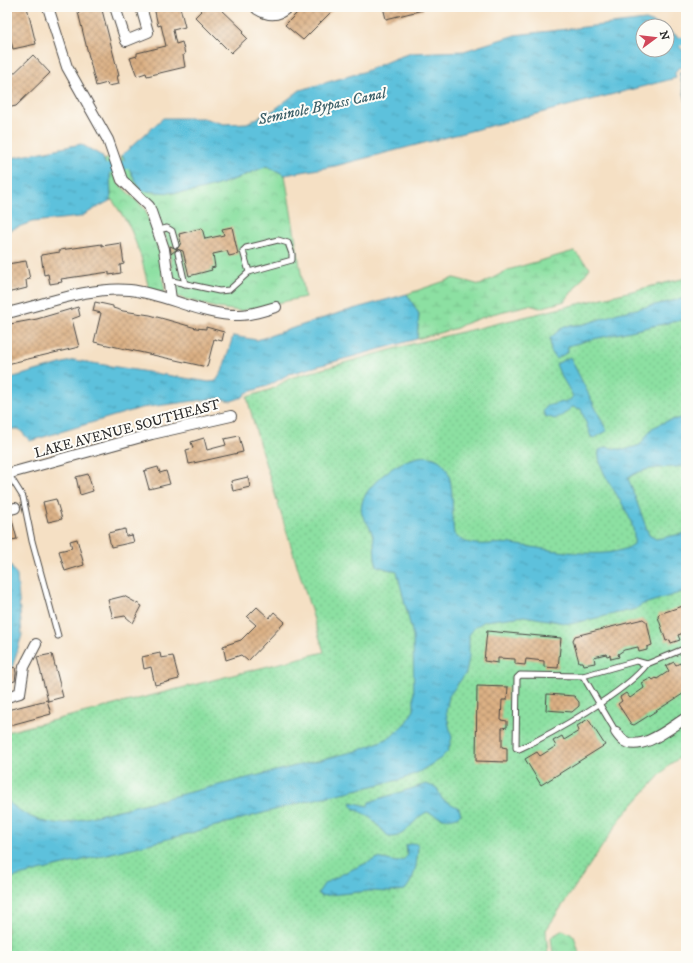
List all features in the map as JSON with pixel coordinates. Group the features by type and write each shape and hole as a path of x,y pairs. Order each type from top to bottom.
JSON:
{"street":[{"path":"48,7 67,67 108,140 122,180 149,206 164,249 171,299"},
{"path":"115,7 126,41 148,32 141,7"},
{"path":"257,7 257,10 266,15 273,15 284,11 288,7"},
{"path":"7,313 96,292 128,290 171,299 216,312 241,315 276,307"},
{"name":"LAKE AVENUE SOUTHEAST","path":"8,474 152,434 231,416"},
{"path":"7,697 20,693 24,667 36,644"},
{"path":"616,732 624,741 633,744 643,744 686,718"}],"lane":[{"path":"158,230 167,228 172,231 176,244"},
{"path":"168,280 219,291 229,290 249,272 292,260 292,254 288,243 278,240 246,248 243,251 249,272"},
{"path":"178,253 185,284"},
{"path":"8,474 23,497 32,541 58,636"},
{"path":"648,664 636,661 582,676 520,675 517,678 516,748 519,749 535,742 599,703 640,674 648,664 686,648"},
{"path":"582,676 616,732"}],"green space":[{"path":"122,155 141,191 188,192 238,178 267,166 285,175 305,297 241,311 217,308 175,296 169,248 160,220 153,203 126,178 120,156"},
{"path":"110,158 117,182 145,209 159,250 165,293 149,289 141,257 130,227 111,198 110,175 104,160"},
{"path":"574,251 590,268 565,301 540,308 529,305 492,314 457,328 417,339 419,314 407,294 454,278 480,285 508,270"},
{"path":"686,278 686,754 670,764 621,818 546,930 548,956 7,956 7,732 324,652 260,446 247,397 272,389 290,378 412,344"},
{"path":"563,930 574,936 580,956 553,956 551,937"}],"water":[{"path":"635,21 635,58 675,58 675,35 681,39 679,46 686,54 686,67 678,68 675,73 676,78 335,166 285,175 267,166 225,183 193,192 170,193 141,191 122,155 163,118 203,118 224,124 247,123 274,110 300,90 363,72 411,53 464,51 515,35"},
{"path":"686,70 686,102 679,72"},
{"path":"81,144 102,156 110,175 111,200 80,217 32,222 7,231 7,159"},
{"path":"407,294 419,314 417,339 289,374 270,385 246,393 243,397 231,401 218,398 141,408 30,441 19,429 7,429 7,379 74,360 209,382 216,381 222,372 233,336 257,340 339,313"},
{"path":"686,298 686,319 568,346 568,352 556,359 551,351 550,338 564,326 585,324 618,313"},
{"path":"570,357 607,431 594,438 591,437 581,409 572,407 563,415 555,419 545,416 543,411 547,406 570,400 573,396 556,364"},
{"path":"686,417 686,466 649,469 628,478 649,535 656,539 686,533 686,591 641,605 636,609 570,624 524,616 485,621 475,627 469,635 469,657 466,673 449,696 446,712 452,738 448,751 440,759 419,772 403,779 307,801 176,837 7,879 7,801 27,815 41,821 49,823 66,823 360,750 391,737 406,722 414,710 413,636 397,572 377,566 371,529 361,512 362,503 375,482 399,464 413,458 426,456 437,459 446,468 451,482 454,534 467,542 474,544 504,543 575,553 609,553 623,550 634,544 633,531 630,518 624,506 603,472 599,450 607,447 624,450 640,445 652,428 667,421"},
{"path":"7,560 17,576 22,635 12,668 7,670"},
{"path":"426,784 437,788 442,799 459,808 461,814 457,817 449,819 427,812 417,819 405,831 389,837 370,817 353,808 351,802 368,806 369,802"},
{"path":"415,843 418,846 414,875 405,890 390,892 369,891 321,896 318,893 324,884 346,872 378,858 397,862 403,860 407,856 406,845"}],"building":[{"path":"7,7 27,7 36,44 13,49 7,26"},
{"path":"88,7 99,7 100,11 102,10 119,76 117,76 119,84 108,86 107,83 96,86 78,12 89,9"},
{"path":"154,7 180,7 185,27 173,30 176,44 182,42 185,54 183,55 185,67 147,76 146,73 137,76 130,58 137,56 137,53 166,46 161,25 158,26"},
{"path":"205,7 219,7 244,31 242,33 247,38 231,53 195,17"},
{"path":"303,7 336,7 303,40 285,25"},
{"path":"383,7 423,7 423,10 386,19"},
{"path":"33,55 50,73 16,106 7,108 7,80"},
{"path":"232,227 238,254 229,256 227,251 213,254 215,267 211,268 212,270 189,276 183,251 177,249 181,243 179,234 202,228 205,239 224,235 222,229"},
{"path":"121,243 124,264 120,265 121,273 109,275 109,272 61,279 62,282 50,284 48,274 44,275 41,255 60,252 60,250"},
{"path":"170,246 177,249 171,254"},
{"path":"26,261 30,279 26,280 27,288 7,293 7,264"},
{"path":"95,302 113,306 113,308 123,311 150,315 196,328 206,329 206,327 224,332 222,341 214,339 207,367 94,342 101,313 93,311"},
{"path":"78,307 80,316 72,319 79,347 7,364 7,327 11,326 10,324 37,319"},
{"path":"239,436 243,452 189,464 186,450 193,448 191,442 204,438 207,450 226,445 224,439"},
{"path":"158,467 160,473 166,471 170,484 149,489 144,471"},
{"path":"88,474 93,491 80,495 76,477"},
{"path":"248,477 250,487 233,491 231,481"},
{"path":"56,499 62,519 48,522 43,502"},
{"path":"7,516 11,516 17,539 7,541"},
{"path":"125,529 126,536 132,535 134,542 111,547 108,533"},
{"path":"77,539 84,565 65,571 59,551 72,548 70,541"},
{"path":"124,596 142,606 133,623 125,616 113,618 108,600"},
{"path":"686,605 686,632 678,635 680,640 671,643 670,640 666,641 658,617 659,614"},
{"path":"257,607 269,618 274,612 285,622 248,661 241,655 226,660 223,646 241,640 256,625 247,617"},
{"path":"643,619 647,622 652,645 647,647 647,650 639,652 638,647 624,650 618,654 619,657 611,659 610,655 607,656 606,654 594,657 595,663 584,665 583,662 579,662 573,640 575,636"},
{"path":"487,631 561,638 558,668 544,667 544,661 526,659 525,665 515,664 515,659 498,658 498,663 484,661"},
{"path":"160,653 161,658 173,656 179,679 155,685 151,667 144,669 142,657"},
{"path":"52,654 63,697 48,701 37,657"},
{"path":"674,662 676,665 680,663 686,672 686,692 634,725 631,724 618,704 622,701 620,697 626,693 630,698 644,688 642,683 651,678 653,680 656,678 657,679 669,671 666,666"},
{"path":"15,667 15,681 7,683 7,669"},
{"path":"477,686 508,687 507,700 502,700 501,720 507,721 507,727 502,728 502,747 507,748 507,762 476,761"},
{"path":"547,694 574,696 579,702 579,706 572,712 546,710"},
{"path":"47,700 51,714 7,726 7,710"},
{"path":"588,719 605,745 541,785 525,759 537,752 540,756 556,746 553,741 562,736 564,740 579,731 577,726"}],"waterway":[{"name":"Seminole Bypass Canal","path":"682,41 686,37"},
{"name":"Seminole Bypass Canal","path":"675,43 682,41"},
{"name":"Seminole Bypass Canal","path":"96,171 138,162"}]}
